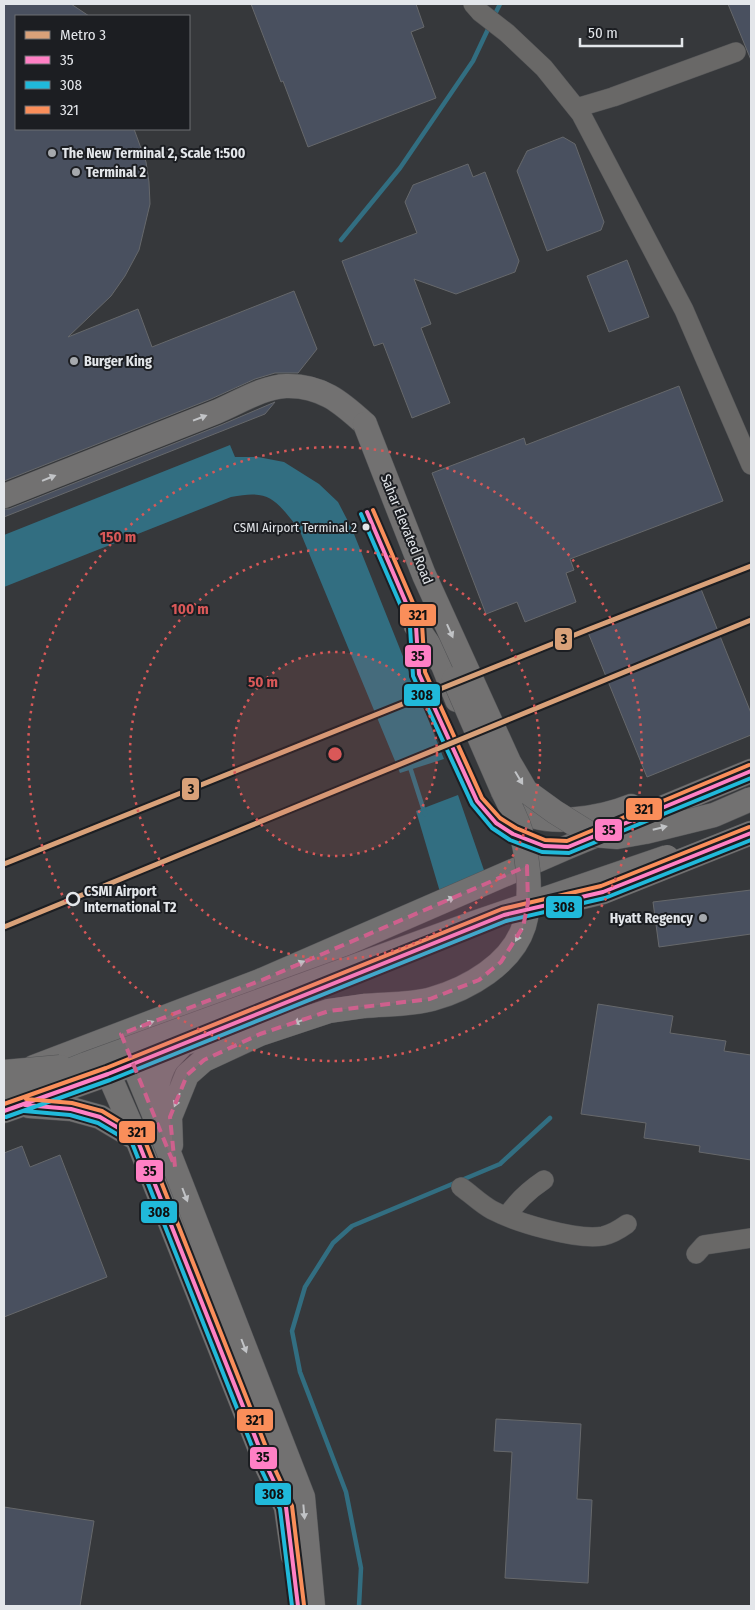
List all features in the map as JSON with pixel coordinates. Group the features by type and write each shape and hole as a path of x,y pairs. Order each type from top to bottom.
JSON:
{"main road":[{"name":"Sahar Elevated Road","path":"4,496 268,389 286,386 306,387 325,393 343,403 365,424 424,575 509,762 526,790 555,812 592,834 617,837 714,814 751,799"},
{"path":"175,1167 170,1117 187,1075 204,1060 260,1034 329,1012 364,1006 430,1000 449,993 479,980 501,962 524,927 529,880 522,835 430,624 424,575"},
{"path":"416,626 443,665 475,745 492,780 520,810 541,818 583,819 616,812 751,756"},
{"path":"9,1104 121,1034 262,980 568,847 751,771"},
{"path":"4,1079 91,1054 667,857 751,822"},
{"path":"9,1104 108,1074 492,920 603,892 751,833"},
{"path":"121,1034 155,1116 303,1498 313,1606"},
{"path":"155,1116 155,1095 158,1080 166,1062 183,1044"},
{"path":"4,1072 91,1054"},
{"path":"91,1054 108,1074 137,1139 267,1467 286,1508 298,1606"},
{"path":"9,1104 71,1109 100,1117 137,1139"}],"street":[{"path":"477,8 544,68 581,114 684,310 751,464"},
{"path":"576,108 614,97 736,52"},
{"path":"507,1216 529,1190 544,1180"},
{"path":"462,1187 491,1209 507,1216 528,1224 580,1236 603,1236 619,1230 627,1224"},
{"path":"696,1254 704,1245 751,1238"}],"highlighted area":[{"path":"527,866 528,903 523,927 501,962 479,980 430,999 329,1011 260,1034 204,1060 187,1075 170,1117 175,1167 121,1034 262,980"}],"water":[{"path":"230,445 235,457 258,457 284,462 319,484 338,502 352,529 444,759 400,773 299,529 277,504 264,496 244,495 231,497 4,587 4,535"},
{"path":"458,795 486,876 440,892 416,811"}],"building":[{"path":"4,4 71,4 88,15 15,15 15,130 134,130 146,162 150,204 139,250 125,276 111,296 68,337 138,309 152,347 294,291 317,349 298,373 275,373 255,379 211,399 4,481"},
{"path":"251,4 416,4 424,27 411,32 436,98 308,147"},
{"path":"728,4 751,4 751,60"},
{"path":"563,137 575,144 604,222 601,230 547,251 517,171 527,151"},
{"path":"468,164 473,177 485,172 519,261 515,272 456,294 414,279 431,324 421,328 450,403 412,418 383,343 374,346 342,261 417,233 405,202 413,185"},
{"path":"627,260 649,317 609,332 587,276"},
{"path":"679,386 723,501 570,559 574,570 566,573 576,602 525,622 517,602 486,614 432,473 524,438 526,445"},
{"path":"275,402 265,414 4,517 4,509 9,509"},
{"path":"699,584 751,713 751,735 647,777 587,630"},
{"name":"Hyatt Regency","path":"751,890 751,934 659,947 653,902"},
{"path":"598,1004 673,1016 670,1033 726,1041 724,1051 751,1055 751,1160 699,1152 700,1146 644,1138 646,1123 581,1114"},
{"path":"22,1146 30,1167 60,1155 107,1277 4,1317 4,1153"},
{"path":"496,1419 581,1424 577,1499 592,1500 588,1583 505,1578 512,1452 494,1451"},
{"path":"4,1507 94,1521 80,1606 4,1606"}],"waterway":[{"path":"494,16 500,4"},
{"path":"341,240 400,168 473,61 490,25"},
{"path":"409,764 425,814"},
{"path":"359,1606 361,1568 346,1492 300,1372 292,1331 305,1287 333,1243 352,1226 500,1164 550,1118"}],"metro line":[{"name":"3","path":"4,864 751,566"},
{"name":"3","path":"4,927 751,620"}],"transit line":[{"name":"321","path":"373,510 422,624 425,672 482,798 500,818 516,828 545,840 567,841 749,765"},
{"name":"35","path":"367,512 416,626 419,674 477,801 496,823 513,834 544,846 568,847 751,771"},
{"name":"308","path":"361,514 410,627 413,676 472,804 492,828 510,840 542,852 569,853 751,778"},
{"name":"321","path":"4,1104 106,1068 502,909 601,886 749,827"},
{"name":"35","path":"4,1111 108,1074 504,915 603,892 751,833"},
{"name":"308","path":"6,1117 110,1080 506,921 605,898 751,840"},
{"name":"321","path":"26,1099 72,1103 102,1111 143,1136 273,1465 292,1506 304,1605"},
{"name":"35","path":"25,1105 71,1109 100,1117 137,1139 267,1467 286,1507 298,1606"},
{"name":"308","path":"24,1111 70,1115 98,1123 132,1143 261,1469 280,1509 292,1606"}],"place":[{"name":"The New Terminal 2, Scale 1:500","path":"52,153"},
{"name":"Terminal 2","path":"76,172"},
{"name":"Burger King","path":"74,361"},
{"name":"CSMI Airport Terminal 2","path":"366,527"},
{"name":"CSMI Airport International T2","path":"73,899"},
{"name":"Hyatt Regency","path":"703,918"}]}
